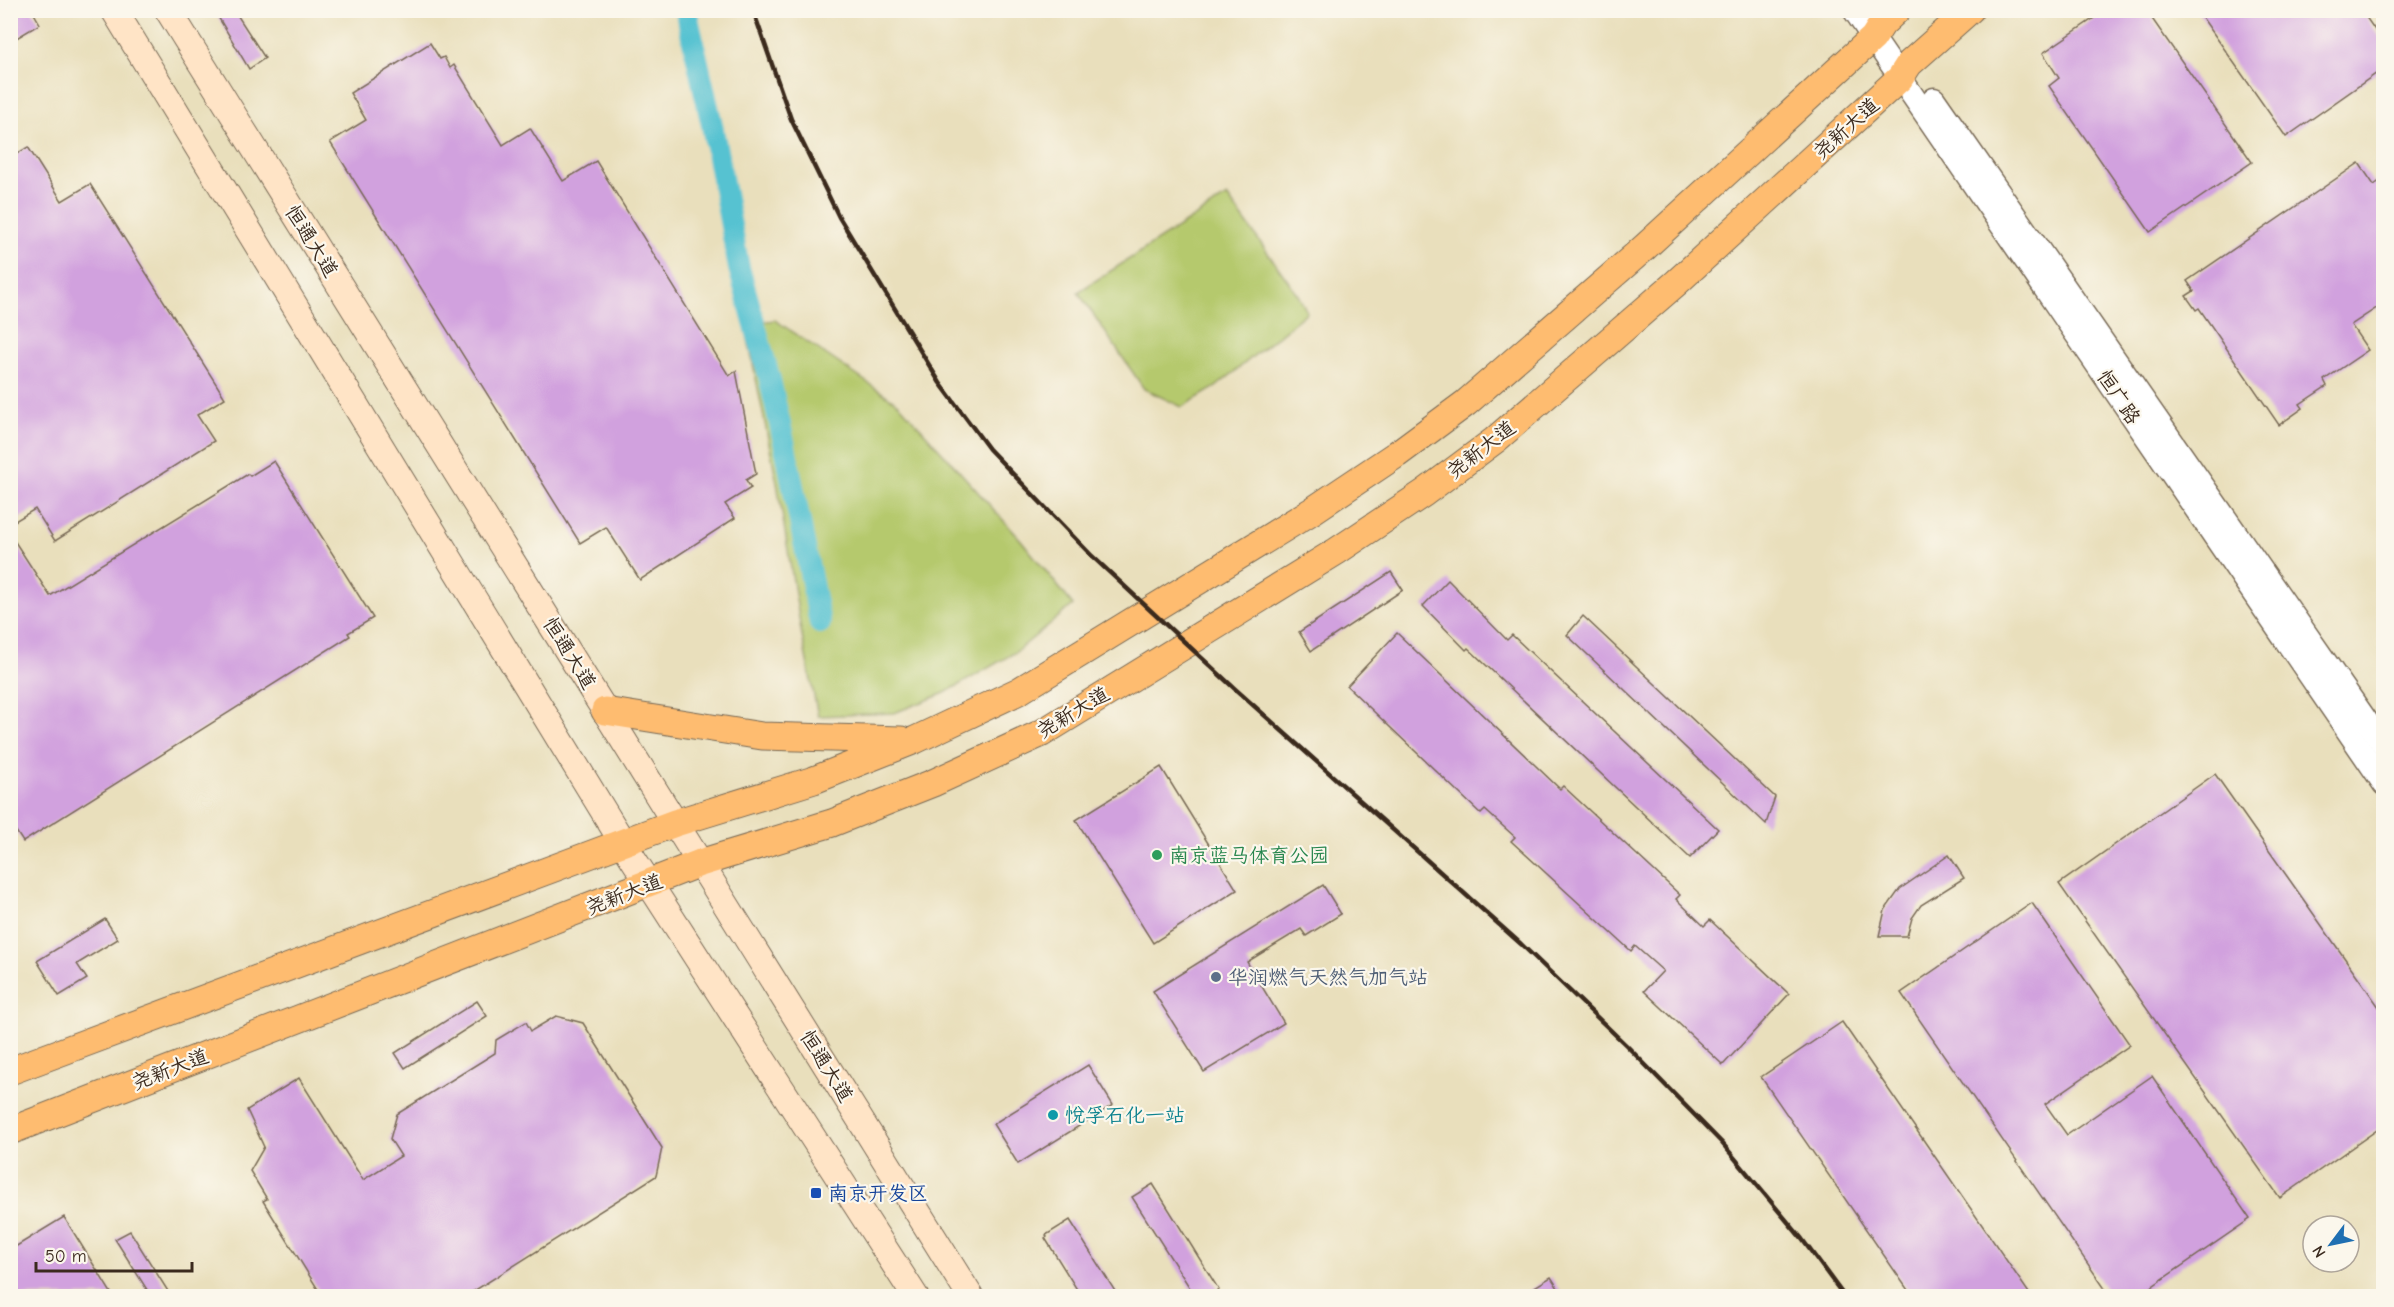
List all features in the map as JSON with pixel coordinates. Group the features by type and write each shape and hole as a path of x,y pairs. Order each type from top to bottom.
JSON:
{"main road":[{"path":"114,10 624,843 915,1296"},
{"name":"恒通大道","path":"168,10 970,1296"},
{"name":"尧新大道","path":"10,1131 700,863 852,815 933,783 1042,733 1337,551 1424,493 1495,440 1554,390 1970,10"},
{"path":"10,1071 675,823 814,780 915,740 1019,691 1312,511 1397,454 1466,403 1644,248 1881,21"},
{"path":"605,711 762,736 915,740"}],"street":[{"name":"恒广路","path":"1854,10 1881,21 1905,71 2384,784"},
{"name":"恒广路","path":"1905,71 2384,746"}],"green space":[{"path":"1227,196 1298,295 1307,312 1216,387 1182,407 1144,389 1078,292"},
{"path":"775,320 899,404 1021,540 1073,605 1016,652 945,693 894,713 818,716 802,636 777,483 745,324"}],"building":[{"path":"10,10 32,10 40,24 10,42"},
{"path":"214,10 234,10 265,58 249,69"},
{"path":"2106,10 2146,10 2252,162 2150,232 2049,86 2059,78 2043,53"},
{"path":"2197,10 2361,10 2384,43 2384,68 2286,137"},
{"path":"430,43 440,59 444,57 450,68 454,65 503,145 530,128 563,181 596,161 729,376 736,371 756,474 746,480 751,488 725,504 735,518 640,580 606,527 580,543 330,142 366,120 350,93"},
{"path":"28,147 62,201 90,184 225,398 197,415 214,441 55,541 35,509 10,524 10,158"},
{"path":"2359,163 2374,185 2384,178 2384,303 2351,325 2368,350 2324,380 2327,386 2300,404 2303,408 2279,425 2199,308 2196,310 2186,296 2194,291 2187,281"},
{"path":"274,461 373,618 348,633 350,636 23,842 10,822 10,534 50,596 248,474 250,476"},
{"path":"1391,572 1403,590 1311,651 1299,632"},
{"path":"1448,580 1507,640 1512,635 1718,829 1690,858 1468,648 1466,650 1423,606"},
{"path":"1583,616 1775,797 1766,824 1567,635"},
{"path":"1397,633 1560,789 1563,786 1680,895 1676,899 1704,926 1710,920 1789,994 1723,1065 1644,991 1663,971 1635,946 1631,951 1511,841 1515,837 1485,810 1481,814 1347,686"},
{"name":"南京蓝马体育公园","path":"1161,767 1237,890 1153,943 1076,820"},
{"path":"2215,774 2384,1014 2384,1125 2280,1198 2059,884"},
{"path":"1949,855 1964,878 1921,905 1912,918 1907,936 1879,936 1885,910 1900,889"},
{"name":"华润燃气天然气加气站","path":"1323,885 1341,914 1306,936 1301,929 1247,962 1284,1023 1204,1072 1153,991"},
{"path":"2032,903 2130,1045 2045,1104 2067,1135 2152,1076 2250,1219 2138,1296 2110,1296 1901,993"},
{"path":"105,919 118,939 77,964 87,979 59,996 37,961"},
{"path":"477,1001 487,1016 405,1068 395,1053"},
{"path":"556,1016 583,1023 662,1148 656,1176 466,1296 322,1296 263,1201 267,1199 250,1171 264,1147 247,1110 299,1078 363,1180 401,1156 390,1139 397,1114 495,1053 496,1040 526,1022 531,1031"},
{"path":"1842,1022 2031,1296 1912,1296 1761,1077"},
{"name":"悦孚石化一站","path":"1088,1065 1113,1105 1018,1164 993,1124"},
{"path":"1153,1184 1219,1290 1209,1296 1195,1296 1132,1197"},
{"path":"64,1217 113,1296 10,1296 10,1250"},
{"path":"1070,1220 1118,1296 1081,1296 1045,1238 1046,1235"},
{"path":"130,1231 171,1296 151,1296 115,1239"},
{"path":"1551,1277 1563,1296 1520,1296"}],"waterway":[{"path":"686,10 712,125 739,268 769,376 785,446 820,623"}],"railway":[{"path":"753,10 791,119 839,217 940,383 989,449 1092,556 1234,688 1521,944 1626,1045 1722,1143 1802,1239 1844,1296"}],"place":[{"name":"南京蓝马体育公园","path":"1157,855"},
{"name":"华润燃气天然气加气站","path":"1216,977"},
{"name":"悦孚石化一站","path":"1053,1115"},
{"name":"南京开发区","path":"816,1193"}]}
